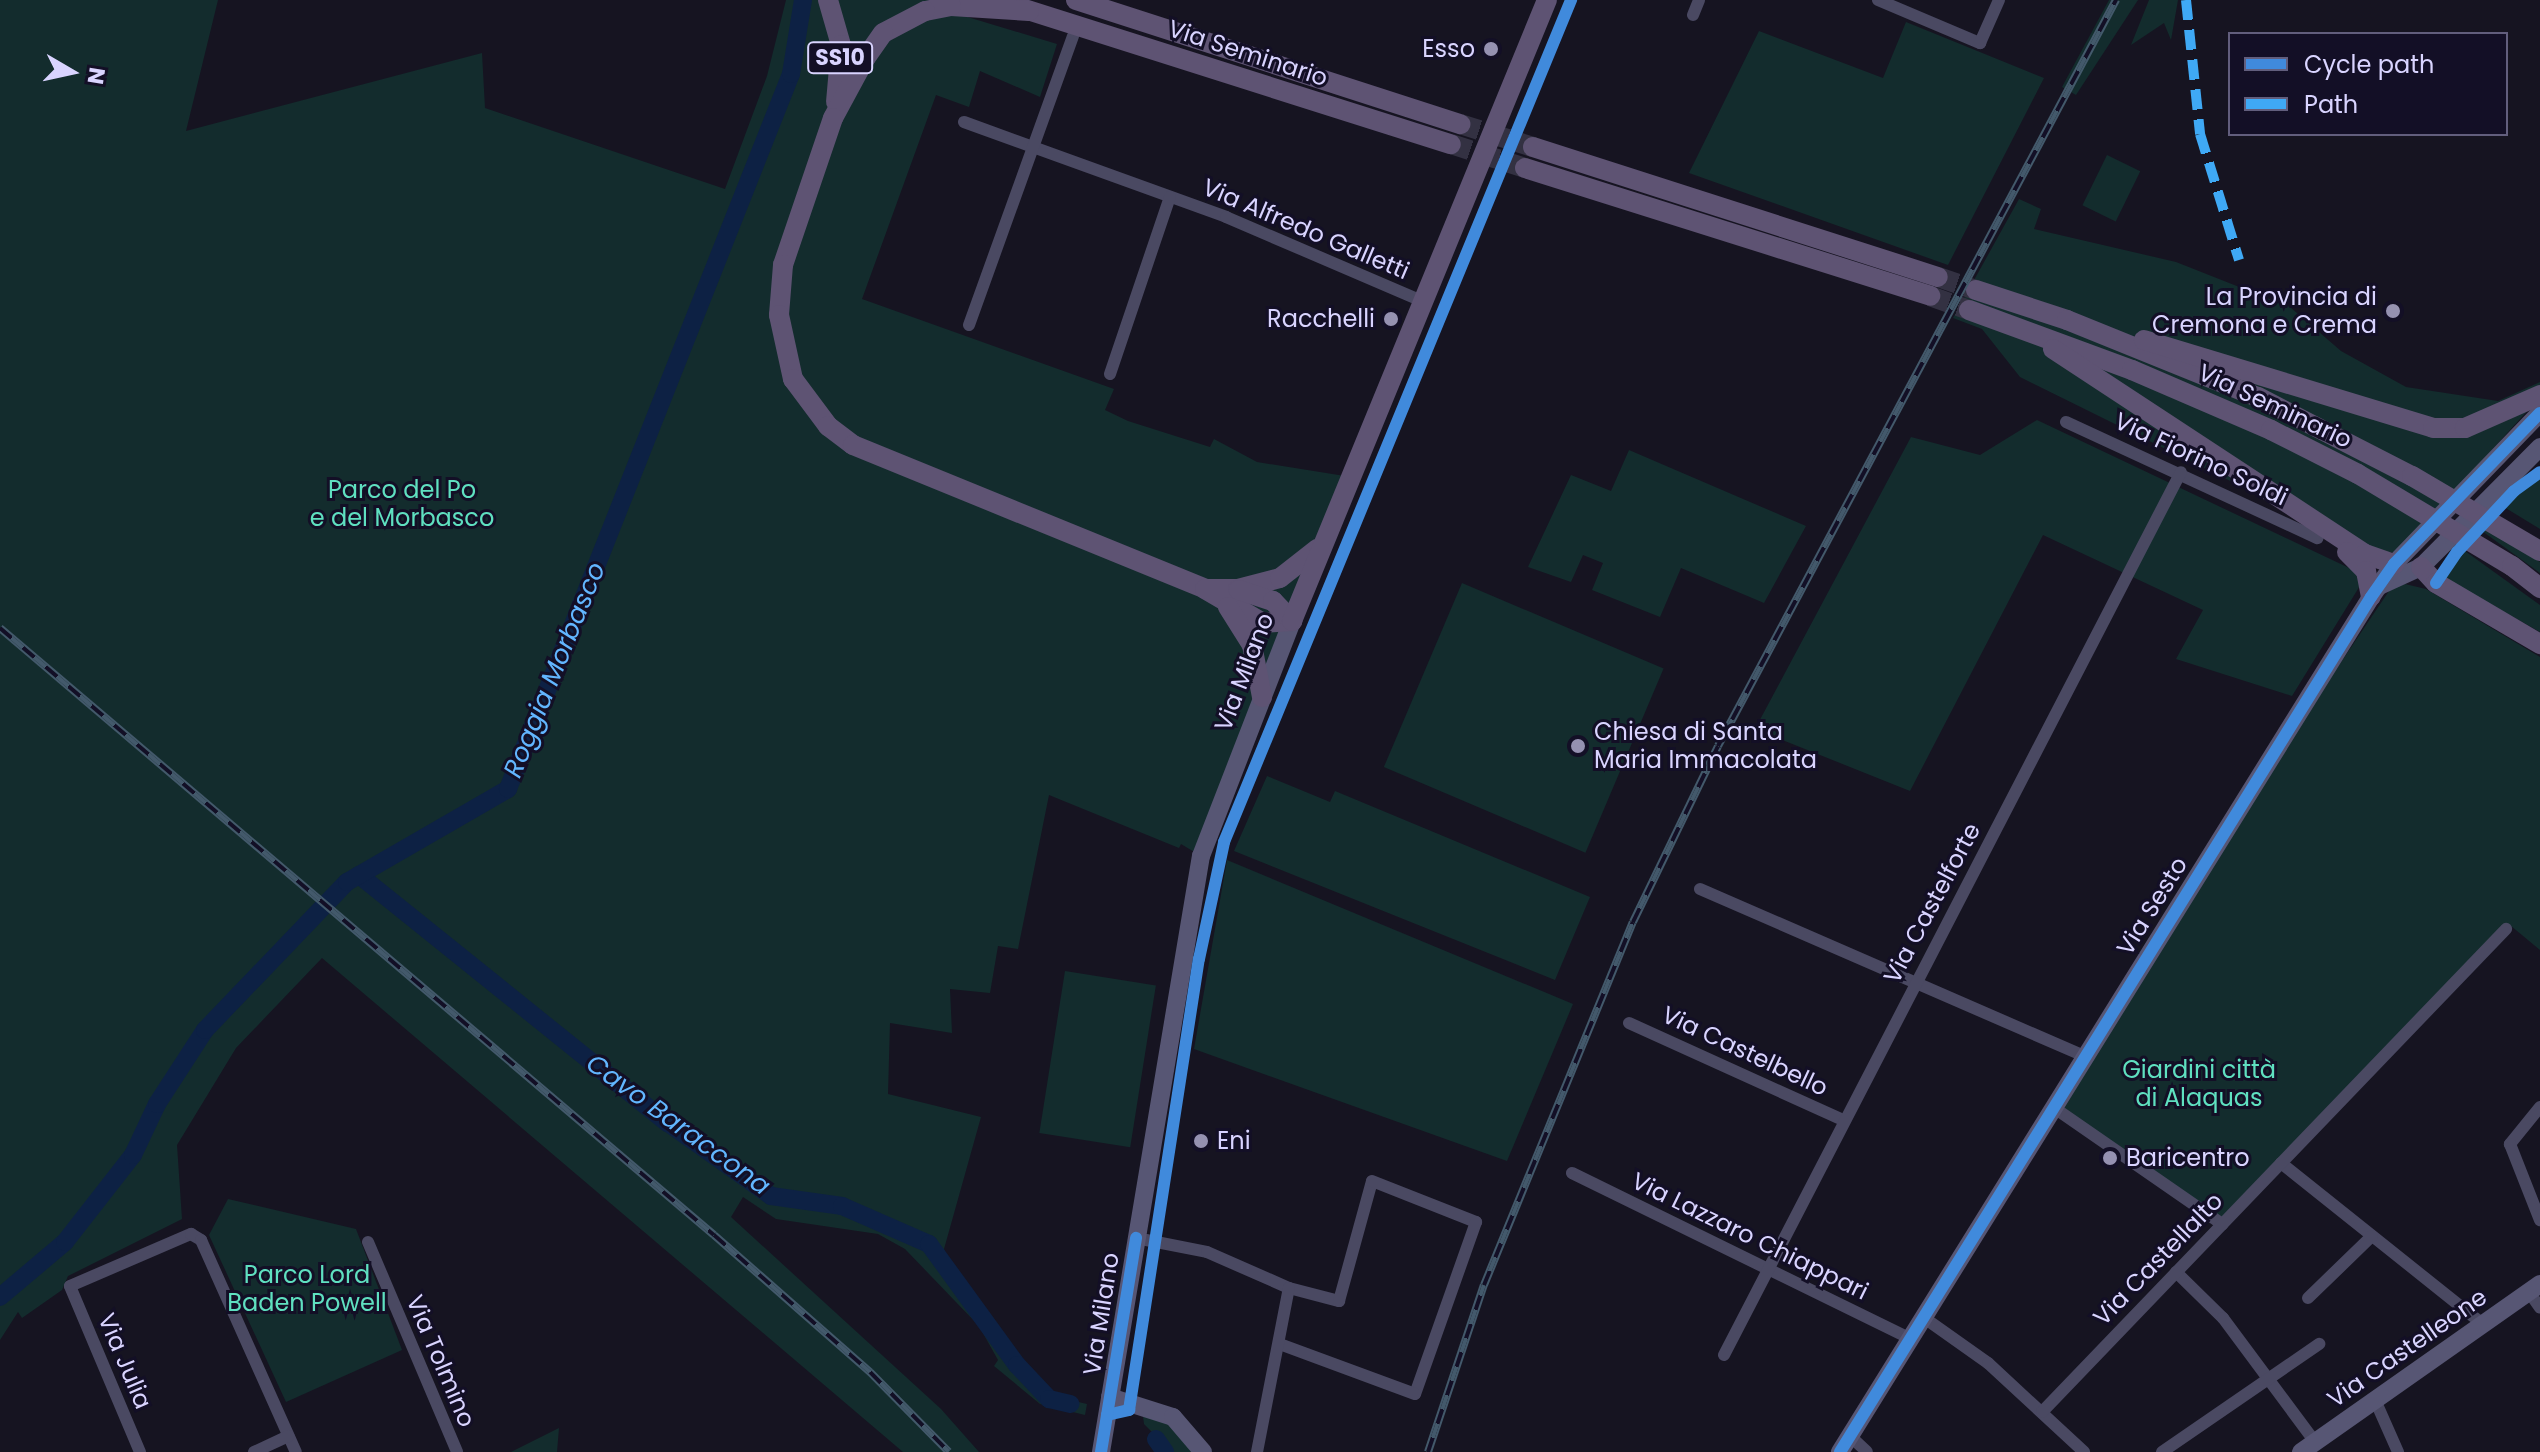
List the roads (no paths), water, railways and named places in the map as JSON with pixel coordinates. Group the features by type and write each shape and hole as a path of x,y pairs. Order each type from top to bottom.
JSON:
{"main road":[{"name":"SS10","path":"828,0 841,45 833,118"},
{"path":"995,0 1029,11"},
{"name":"Via Seminario","path":"1076,0 1460,124"},
{"name":"Via Milano","path":"1292,621 1547,0"},
{"path":"1029,11 951,6 905,18 883,33 866,57 833,118 782,278 779,315 785,355 808,402 853,445 1233,598 1263,623 1292,621"},
{"name":"Via Seminario","path":"1029,11 1451,144"},
{"path":"1525,168 1934,286 1533,147"},
{"name":"Via Seminario","path":"1976,290 2067,320 2258,397 2412,476 2540,551"},
{"name":"Via Seminario","path":"1969,310 2132,370 2314,451 2512,566 2540,588"},
{"path":"2067,320 2433,428 2465,428 2540,395"},
{"path":"2023,329 2360,561 2374,592"},
{"path":"2315,528 2365,554 2394,564"},
{"path":"1233,598 1280,578 1326,540"},
{"path":"2421,567 2436,583 2540,644"},
{"path":"1233,598 1252,645 1262,697"}],"street":[{"path":"1693,15 1699,0"},
{"path":"1878,0 1980,43 1999,0"},
{"path":"969,325 1036,148 1073,36"},
{"name":"Via Alfredo Galletti","path":"964,122 1170,197 1424,302"},
{"name":"Via Alfredo Galletti","path":"1110,374 1170,197"},
{"name":"Via Sesto","path":"1845,1444 2374,592 2394,564 2540,413"},
{"name":"Via Fiorino Soldi","path":"2066,422 2315,528"},
{"path":"2374,592 2421,567 2498,484 2540,447"},
{"name":"Via Castelforte","path":"1724,1355 2181,472"},
{"path":"2421,567 2417,560 2428,530"},
{"path":"2394,564 2421,567"},
{"name":"Via Milano","path":"1101,1452 1201,856 1292,621"},
{"path":"1700,889 2084,1056"},
{"name":"Via Castellalto","path":"2042,1412 2506,929"},
{"name":"Via Castelbello","path":"1629,1023 1843,1120"},
{"path":"2053,1107 2222,1224"},
{"path":"2540,1107 2510,1144 2540,1220"},
{"path":"2281,1163 2483,1324"},
{"name":"Via Lazzaro Chiappari","path":"1572,1173 1909,1338"},
{"path":"1136,1238 1207,1252 1289,1288 1339,1301 1372,1181 1476,1222 1415,1394 1280,1344"},
{"name":"Via Julia","path":"140,1452 70,1286 191,1234 201,1240 289,1436"},
{"path":"2308,1298 2372,1236"},
{"name":"Via Tolmino","path":"368,1242 457,1452"},
{"path":"2176,1272 2223,1318 2268,1379 2308,1447"},
{"path":"1257,1452 1289,1288"},
{"path":"2534,1288 2540,1308"},
{"name":"Via Castelleone","path":"2308,1447 2534,1288"},
{"path":"1923,1317 1988,1363 2084,1452"},
{"path":"2162,1452 2319,1344"},
{"path":"1110,1397 1173,1417 1203,1452"},
{"path":"2375,1400 2398,1452"},
{"path":"254,1452 289,1436 296,1452"},
{"path":"1845,1444 1867,1452"}],"waterway":[{"name":"Roggia Morbasco","path":"0,1297 65,1242 133,1155 157,1104 205,1030 347,882 508,789 791,74 803,0"},
{"name":"Cavo Baraccona","path":"359,875 668,1123 771,1196 842,1206 929,1244 1017,1365 1049,1399 1070,1404"},
{"name":"Cavo Baraccona","path":"1156,1439 1165,1452"}],"tunnel":[{"path":"1460,124 1533,147"},
{"path":"1451,144 1525,168"},
{"path":"1938,277 1976,290"},
{"path":"1930,296 1969,310"}],"railway":[{"path":"1428,1452 1484,1285 1633,922 1718,746 2116,0"},
{"path":"0,628 714,1235 870,1372 949,1452"}],"place":[{"name":"Esso","path":"1491,49"},
{"name":"La Provincia di Cremona e Crema","path":"2393,311"},
{"name":"Racchelli","path":"1391,319"},
{"name":"Chiesa di Santa Maria Immacolata","path":"1578,746"},
{"name":"Eni","path":"1201,1141"},
{"name":"Baricentro","path":"2110,1158"}],"park label":[{"name":"Parco del Po e del Morbasco","path":"402,504"},
{"name":"Giardini città di Alaquas","path":"2199,1084"},
{"name":"Parco Lord Baden Powell","path":"307,1289"}]}
